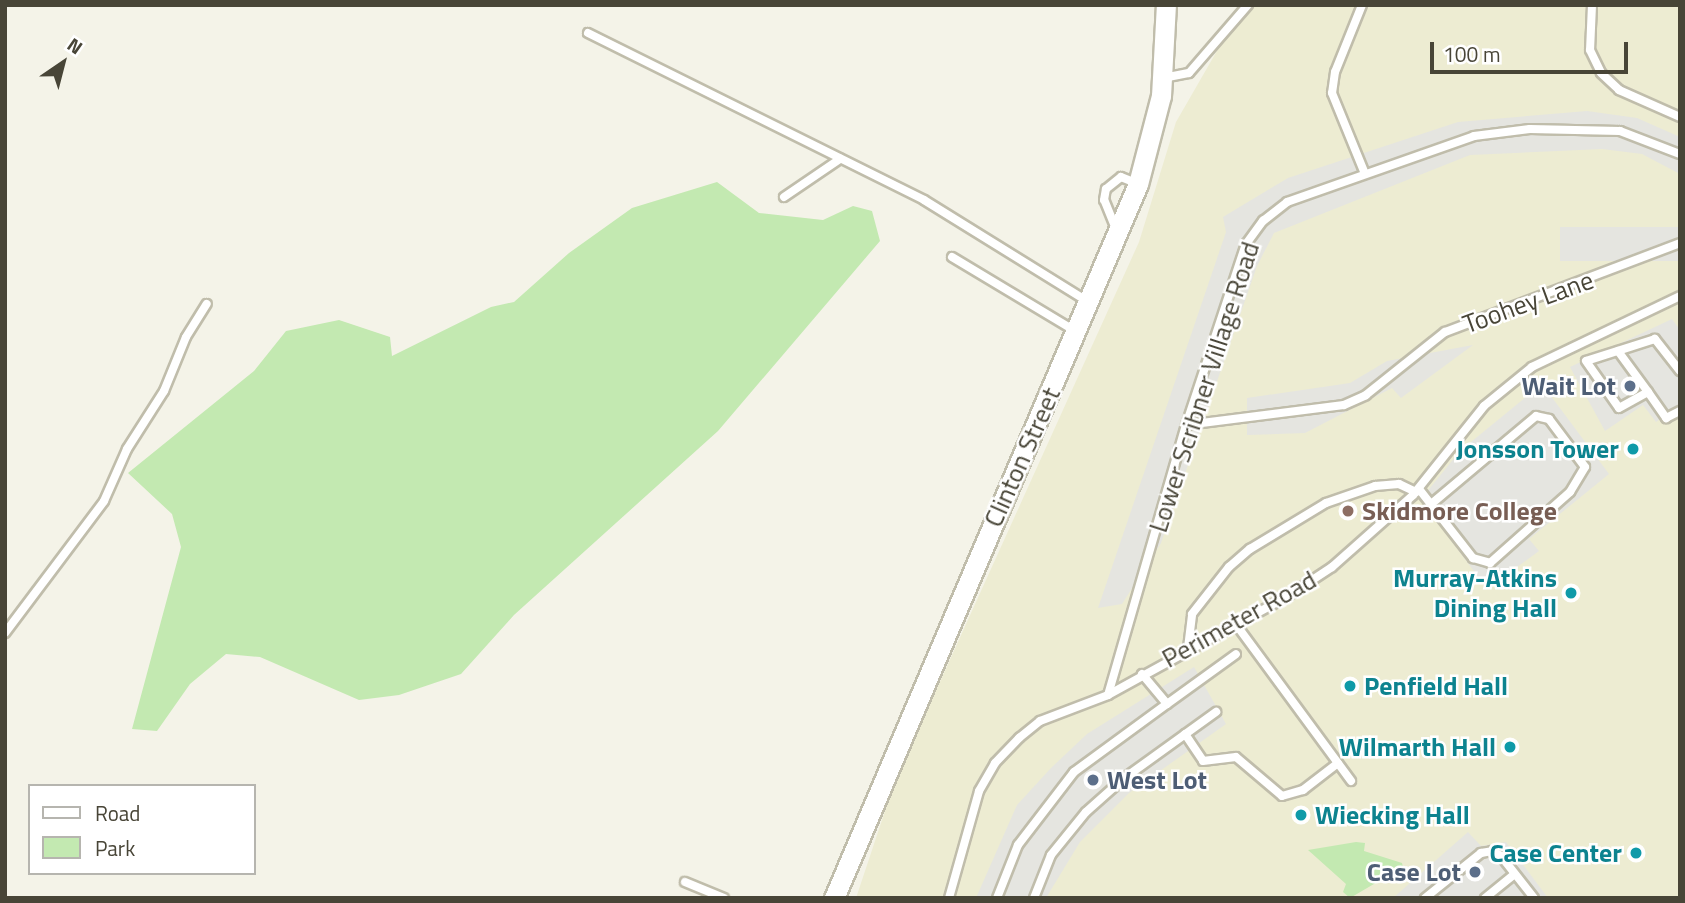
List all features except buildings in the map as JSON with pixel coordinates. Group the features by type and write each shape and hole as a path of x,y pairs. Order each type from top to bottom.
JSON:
{"street":[{"name":"Clinton Street","path":"834,898 1090,303 1138,184 1163,78 1166,5"}],"lane":[{"path":"1163,78 1189,73 1248,5"},
{"path":"1362,5 1335,72 1332,93 1365,174"},
{"path":"1592,5 1590,50 1601,73 1619,90 1680,117"},
{"path":"588,33 984,234 1090,303"},
{"name":"Lower Scribner Village Road","path":"1108,695 1186,425 1246,244 1262,221 1287,202 1474,136 1530,129 1620,131 1680,154"},
{"path":"784,197 840,159"},
{"path":"1118,234 1104,200 1106,189 1121,177 1138,184"},
{"name":"Toohey Lane","path":"1186,425 1344,405 1366,395 1445,332 1680,243"},
{"path":"952,257 1077,332"},
{"name":"Perimeter Road","path":"949,898 979,791 995,763 1040,721 1108,695 1332,566 1417,491 1485,406 1532,367 1680,296"},
{"path":"5,633 98,510 127,449 164,391 186,337 207,304"},
{"path":"1648,392 1619,408 1586,362 1655,339 1680,371"},
{"path":"1618,351 1666,418 1680,411"},
{"path":"1188,648 1192,614 1229,567 1250,549 1326,503 1376,486 1399,484 1417,491 1431,504 1473,558 1490,563 1570,492 1585,467 1549,419 1536,416 1431,504"},
{"path":"1235,623 1350,780"},
{"path":"997,898 1018,845 1074,772 1236,654"},
{"path":"1142,674 1167,704"},
{"path":"1034,898 1051,855 1086,812 1216,712"},
{"path":"1185,734 1203,761 1236,757 1282,796 1303,790 1338,763"},
{"path":"1425,898 1481,853 1501,856 1534,898"},
{"path":"1485,898 1515,874"},
{"path":"685,882 724,898"}],"shaded area":[{"name":"Skidmore College","path":"1248,5 1680,5 1680,898 856,898 895,781 1139,242 1176,122 1233,23"},
{"path":"1587,111 1637,118 1680,137 1680,174 1642,154 1602,149 1470,155 1274,233 1257,266 1161,543 1122,604 1098,608 1226,232 1223,217 1288,178 1458,122"},
{"path":"1560,227 1680,227 1680,261 1560,261"},
{"name":"Wait Lot","path":"1672,319 1680,330 1680,405 1656,422 1643,405 1605,431 1570,367"},
{"path":"1473,345 1401,398 1392,388 1305,433 1247,435 1247,398 1350,383 1387,361"},
{"path":"1542,384 1609,474 1529,539 1539,551 1487,589 1421,499 1460,451"},
{"name":"West Lot","path":"1194,667 1226,724 1129,793 1080,842 1046,898 976,898 1017,805 1051,768 1087,734"},
{"name":"Case Lot","path":"1468,832 1481,846 1506,842 1548,898 1393,898"}],"green space":[{"path":"717,182 759,213 823,220 853,206 872,211 880,241 718,431 514,615 461,674 399,695 359,700 260,657 226,654 190,684 157,731 132,729 181,547 172,514 128,473 254,371 286,331 339,320 390,337 392,356 491,307 514,302 569,253 632,208"},
{"path":"1365,843 1364,851 1402,863 1403,867 1350,898 1343,892 1346,884 1308,850"}],"place":[{"name":"Wait Lot","path":"1630,386"},
{"name":"Jonsson Tower","path":"1633,449"},
{"name":"Skidmore College","path":"1348,511"},
{"name":"Murray-Atkins Dining Hall","path":"1571,593"},
{"name":"Penfield Hall","path":"1350,686"},
{"name":"Wilmarth Hall","path":"1510,747"},
{"name":"West Lot","path":"1093,780"},
{"name":"Wiecking Hall","path":"1301,815"},
{"name":"Case Center","path":"1636,853"},
{"name":"Case Lot","path":"1475,872"}]}
